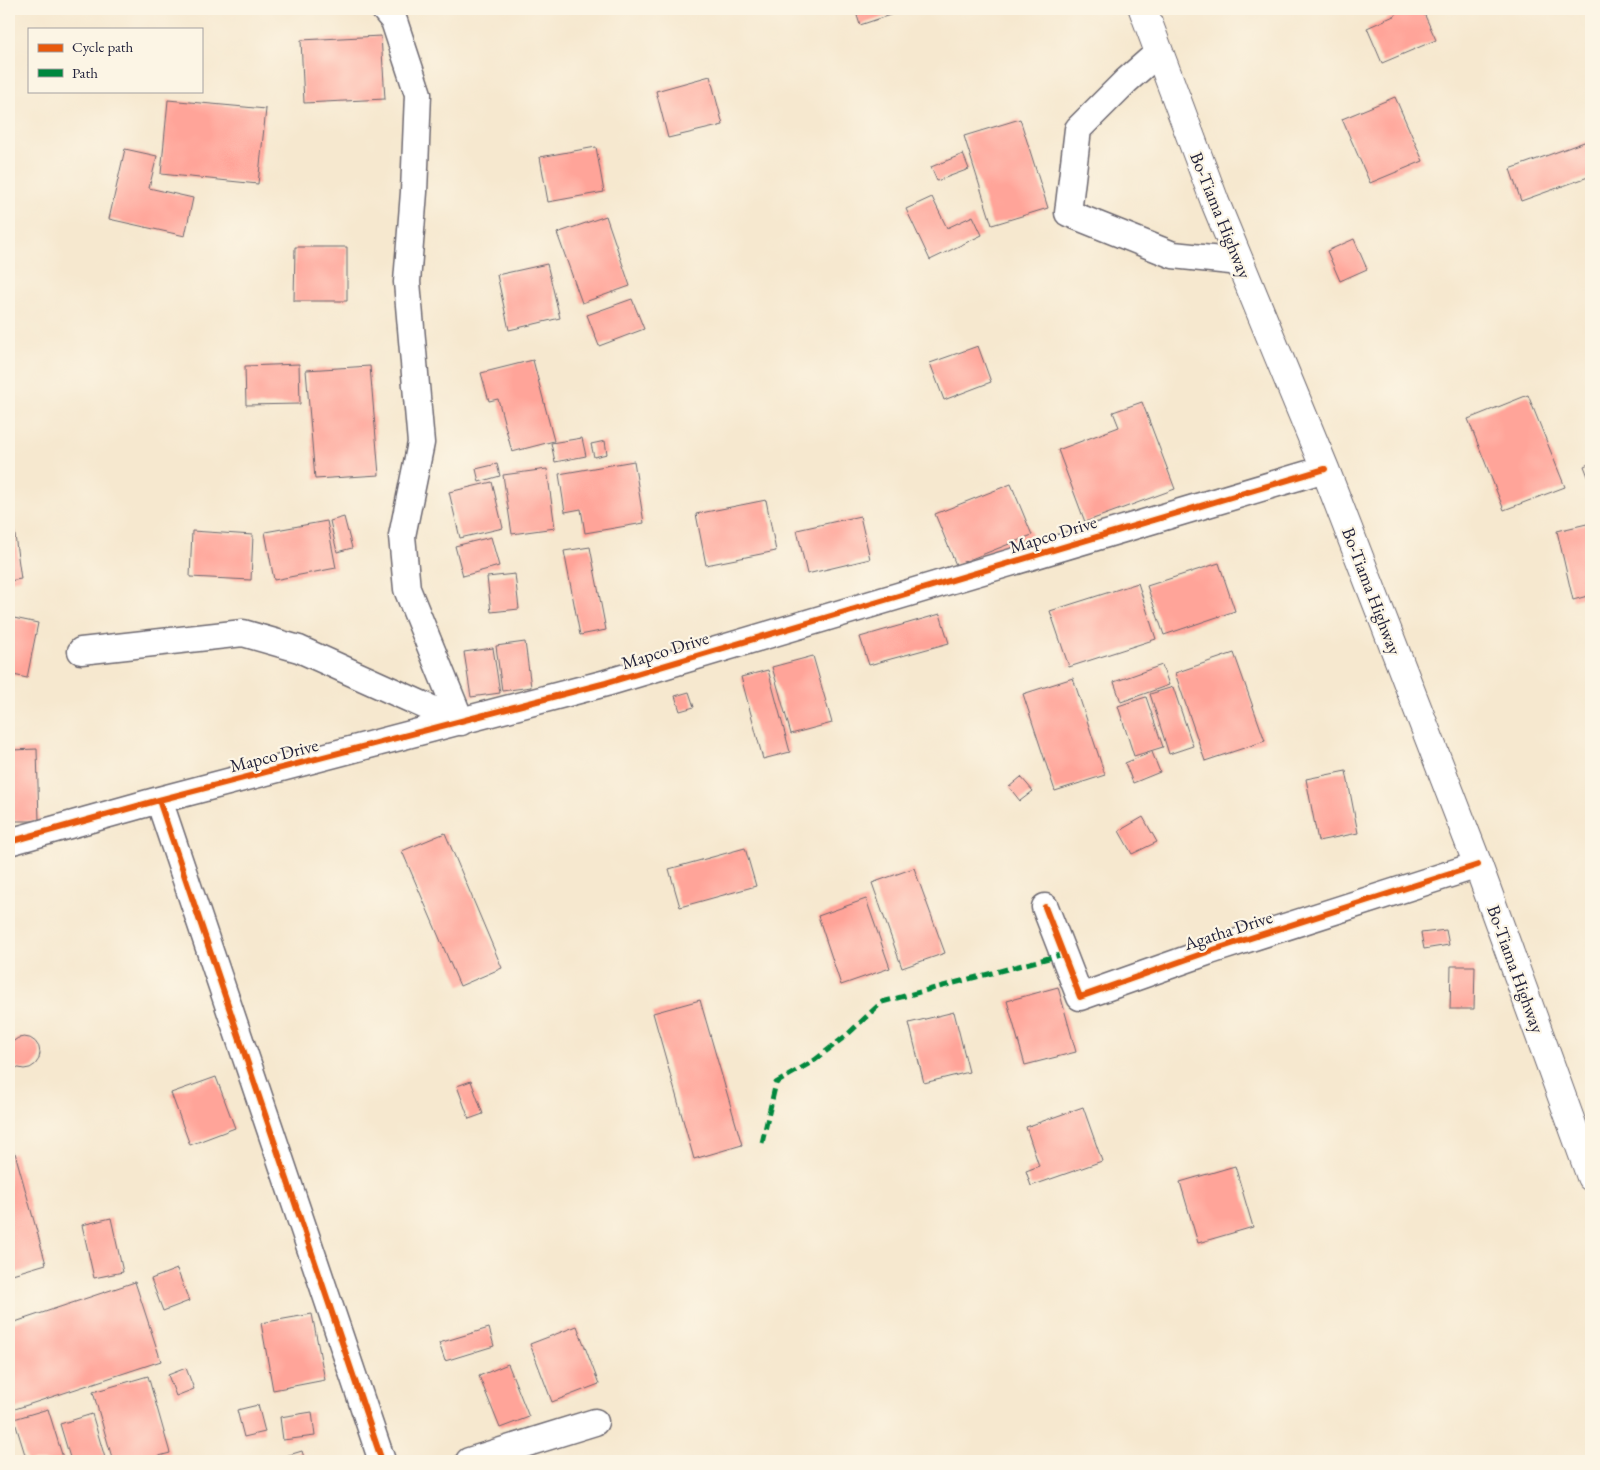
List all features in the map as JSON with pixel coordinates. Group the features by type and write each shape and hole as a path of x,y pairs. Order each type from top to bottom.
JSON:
{"highway":[{"name":"Bo-Tiama Highway","path":"1142,9 1215,202 1325,469 1478,865 1591,1176"}],"street":[{"path":"384,9 394,21 418,94 414,192 407,282 420,443 402,536 407,588 461,722"},
{"path":"1159,52 1126,81 1078,129 1068,214 1173,255 1240,262"},
{"name":"Mapco Drive","path":"9,842 159,800 606,683 1325,469"},
{"path":"81,651 243,632 299,650 461,722"},
{"path":"159,800 382,1461"},
{"name":"Agatha Drive","path":"1045,907 1080,997 1210,951 1478,865"},
{"path":"469,1461 595,1422"}],"building":[{"path":"855,9 908,9 860,25"},
{"path":"1393,9 1422,9 1436,40 1382,63 1367,28 1396,15"},
{"path":"381,36 385,99 304,103 301,40"},
{"path":"710,76 723,125 668,138 656,91"},
{"path":"1395,97 1423,161 1370,183 1342,119"},
{"path":"168,100 266,109 258,184 161,174"},
{"path":"1020,119 1048,208 992,225 964,136"},
{"path":"1587,141 1591,153 1591,176 1521,201 1510,169"},
{"path":"596,147 604,192 548,202 540,157"},
{"path":"125,149 157,156 149,188 193,198 185,236 109,219"},
{"path":"963,154 969,169 937,181 931,167"},
{"path":"932,197 947,228 973,216 982,235 930,260 906,209"},
{"path":"606,216 630,286 582,303 557,233"},
{"path":"1354,239 1367,269 1340,281 1327,251"},
{"path":"295,247 347,247 347,301 294,301"},
{"path":"547,264 560,318 509,330 497,275"},
{"path":"632,299 644,329 599,346 587,315"},
{"path":"978,346 991,382 944,400 930,363"},
{"path":"533,360 554,441 512,452 498,399 489,401 481,373"},
{"path":"299,364 300,404 246,405 245,366"},
{"path":"370,366 379,475 315,479 306,370"},
{"path":"1528,395 1565,487 1504,510 1468,419"},
{"path":"1142,402 1175,489 1085,522 1058,450 1119,427 1113,412"},
{"path":"582,438 586,456 555,462 551,443"},
{"path":"605,441 607,454 594,457 591,444"},
{"path":"634,461 644,523 585,533 581,509 565,512 559,474"},
{"path":"1591,463 1591,484 1584,466"},
{"path":"497,464 500,476 479,482 476,469"},
{"path":"547,469 555,528 512,534 503,475"},
{"path":"492,482 503,528 460,538 449,492"},
{"path":"1011,484 1032,535 956,565 935,514"},
{"path":"766,500 776,551 706,565 696,514"},
{"path":"860,516 870,559 807,574 797,530"},
{"path":"344,517 352,548 337,552 330,521"},
{"path":"13,521 21,579 9,581 9,522"},
{"path":"327,521 336,568 274,580 265,532"},
{"path":"1591,523 1591,595 1573,600 1557,531"},
{"path":"192,531 253,535 251,580 190,577"},
{"path":"491,537 499,566 463,576 455,546"},
{"path":"590,547 606,630 580,635 564,551"},
{"path":"1219,563 1235,611 1164,635 1147,586"},
{"path":"515,574 519,609 491,612 487,577"},
{"path":"1138,583 1156,639 1069,667 1050,611"},
{"path":"940,614 949,643 869,665 860,637"},
{"path":"9,617 38,623 27,678 9,674"},
{"path":"525,642 531,687 502,691 496,646"},
{"path":"493,648 500,693 471,697 464,652"},
{"path":"1234,653 1265,741 1205,761 1175,673"},
{"path":"813,656 832,723 791,734 772,667"},
{"path":"1162,665 1169,685 1121,702 1114,682"},
{"path":"768,670 790,752 763,759 741,677"},
{"path":"1073,678 1105,775 1055,791 1023,694"},
{"path":"1173,687 1193,746 1169,754 1150,694"},
{"path":"689,692 694,707 680,711 675,696"},
{"path":"1146,697 1163,747 1134,756 1118,706"},
{"path":"37,749 39,821 13,821 11,750"},
{"path":"1152,752 1160,772 1133,783 1125,763"},
{"path":"1346,771 1358,833 1318,841 1306,779"},
{"path":"1021,777 1033,791 1020,801 1009,787"},
{"path":"1143,817 1157,842 1132,854 1119,831"},
{"path":"445,833 502,968 460,986 402,851"},
{"path":"745,848 756,886 680,907 669,869"},
{"path":"914,868 945,953 902,968 872,883"},
{"path":"866,899 890,968 841,985 818,916"},
{"path":"1446,930 1449,945 1424,949 1421,933"},
{"path":"1451,966 1475,966 1474,1009 1450,1009"},
{"path":"1058,987 1076,1052 1025,1065 1007,1001"},
{"path":"700,1000 742,1145 694,1159 653,1013"},
{"path":"954,1012 969,1072 924,1083 909,1023"},
{"path":"24,1037 30,1038 35,1042 39,1047 39,1059 35,1064 30,1068 24,1069 18,1068 13,1064 9,1059 8,1053 9,1047 13,1042 18,1038"},
{"path":"216,1077 235,1128 190,1145 171,1093"},
{"path":"471,1081 483,1114 469,1119 457,1086"},
{"path":"1083,1107 1102,1161 1031,1186 1026,1171 1039,1166 1026,1127"},
{"path":"15,1153 46,1264 9,1275 9,1155"},
{"path":"1235,1166 1253,1227 1198,1243 1180,1182"},
{"path":"111,1218 123,1272 94,1278 82,1225"},
{"path":"177,1269 189,1301 163,1311 151,1279"},
{"path":"135,1282 161,1361 9,1411 9,1324"},
{"path":"312,1314 325,1380 273,1390 261,1323"},
{"path":"577,1326 599,1384 552,1402 530,1344"},
{"path":"489,1328 494,1346 445,1361 439,1343"},
{"path":"508,1364 529,1417 500,1428 479,1376"},
{"path":"186,1368 194,1389 176,1396 168,1375"},
{"path":"148,1376 170,1453 141,1461 113,1461 93,1392"},
{"path":"258,1405 265,1432 244,1437 237,1410"},
{"path":"48,1409 64,1461 27,1461 14,1419"},
{"path":"312,1412 315,1436 283,1440 280,1417"},
{"path":"92,1414 106,1461 71,1461 60,1424"},
{"path":"302,1451 305,1461 269,1461"}],"marked path":[{"path":"762,1143 776,1083 815,1060 848,1034 882,1002 1064,954"}],"cycle path":[{"path":"9,842 159,800 606,683 1325,469"},
{"path":"159,800 382,1461"},
{"path":"1045,907 1080,997 1210,951 1478,865"}]}
